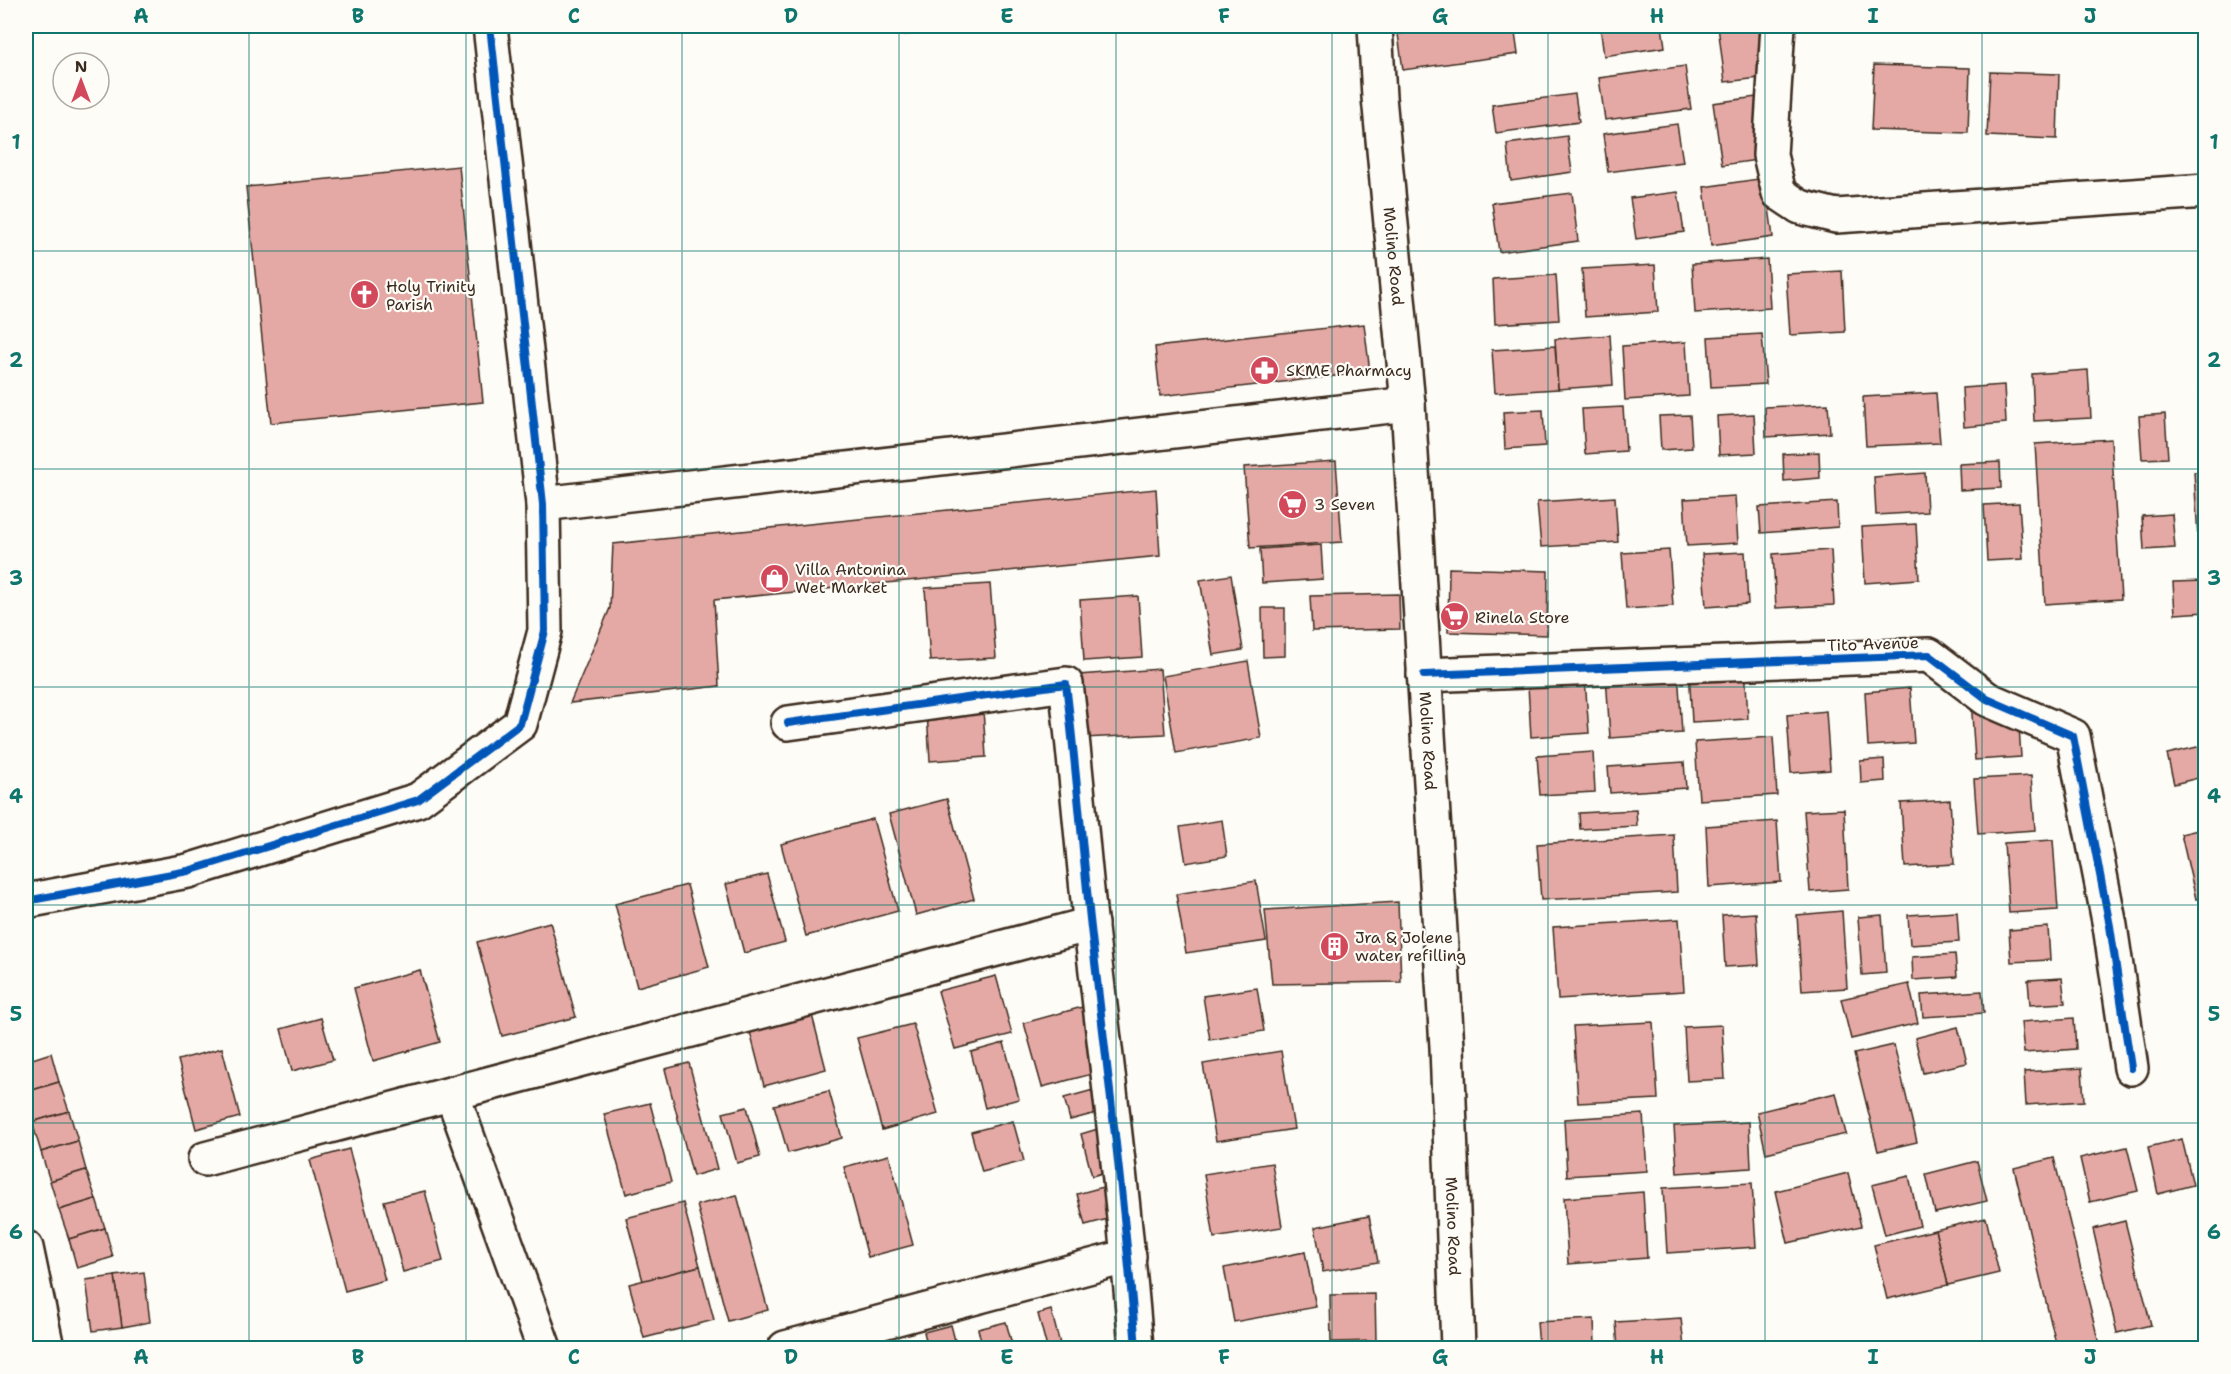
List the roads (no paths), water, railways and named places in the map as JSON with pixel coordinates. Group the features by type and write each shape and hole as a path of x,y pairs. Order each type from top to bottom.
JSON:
{"street":[{"path":"26,901 188,871 418,800 520,724 545,631 543,504 490,26"},
{"name":"Molino Road","path":"1375,26 1379,97 1408,404 1447,1047 1458,1348"},
{"path":"1778,26 1770,155 1779,193 1800,207 1836,216 2205,191"},
{"path":"543,504 1408,404"},
{"name":"Tito Avenue","path":"1424,675 1929,655 1988,699 2073,736 2110,926 2131,1068"},
{"path":"788,723 1066,684 1077,771 1136,1348"},
{"path":"205,1159 1091,924"},
{"path":"452,1094 543,1348"},
{"path":"26,1248 47,1348"},
{"path":"785,1348 1128,1256"}],"place":[{"name":"Holy Trinity Parish","path":"365,295"},
{"name":"SKME Pharmacy","path":"1265,370"},
{"name":"3 Seven","path":"1293,504"},
{"name":"Villa Antonina Wet Market","path":"774,578"},
{"name":"Rinela Store","path":"1454,617"},
{"name":"Jra & Jolene water refilling","path":"1334,946"}]}
